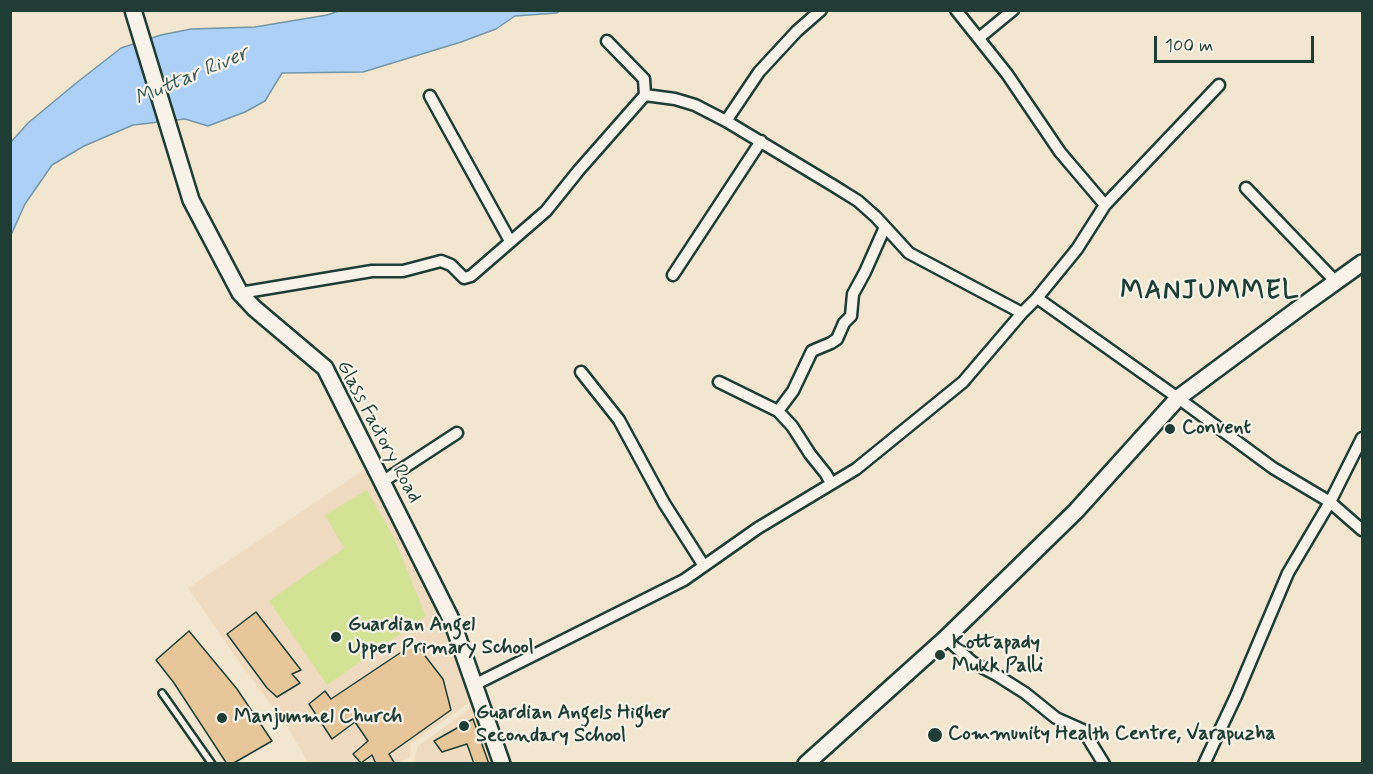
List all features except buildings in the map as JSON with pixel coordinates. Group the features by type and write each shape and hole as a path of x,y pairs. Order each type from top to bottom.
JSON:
{"main road":[{"name":"Glass Factory Road","path":"134,14 191,200 240,293 254,308 325,369 452,621 502,764"},
{"path":"806,764 946,638 1076,511 1178,398 1362,264"}],"street":[{"path":"726,121 759,72 797,31 821,10"},
{"path":"956,10 1007,74 1060,152 1105,205"},
{"path":"979,38 1013,10"},
{"path":"240,293 372,271 403,271 441,261 451,265 464,278 471,276 546,211 645,95 644,80 606,41"},
{"path":"474,685 684,580 758,528 856,469 963,382 1077,249 1105,205 1219,85"},
{"path":"645,95 675,99 695,105 726,121 858,201 909,253 1022,313"},
{"path":"430,96 510,242"},
{"path":"673,275 760,141"},
{"path":"1246,188 1336,282"},
{"path":"778,411 793,391 812,351 837,339 844,323 851,316 853,294 885,227"},
{"path":"1037,298 1273,468 1330,502 1362,530"},
{"path":"581,372 619,420 664,503 704,566"},
{"path":"719,382 778,411 792,426 831,483"},
{"path":"382,482 458,434"},
{"path":"1204,764 1236,696 1288,573 1330,502 1362,438"},
{"path":"946,638 972,662 1024,693 1056,718 1083,730 1094,758 1104,764"}],"lane":[{"path":"162,693 212,764"}],"shaded area":[{"name":"Guardian Angel Upper Primary School","path":"367,468 441,608 473,700 411,744 410,757 399,763 308,763 286,725 188,588"},
{"name":"Guardian Angels Higher Secondary School","path":"475,705 495,763 413,764 418,746"}],"green space":[{"path":"367,490 394,538 426,616 327,685 269,601 344,548 325,515"}],"water":[{"name":"Muttar River","path":"339,11 560,11 515,16 496,29 461,42 363,72 282,73 265,101 245,112 208,126 185,119 133,125 84,146 52,165 25,204 11,235 11,142 28,123 121,48 161,35 191,29 255,27"}],"place":[{"name":"Convent","path":"1170,429"},
{"name":"Guardian Angel Upper Primary School","path":"336,637"},
{"name":"Kottapady Mukk Palli","path":"940,655"},
{"name":"Manjummel Church","path":"222,718"},
{"name":"Guardian Angels Higher Secondary School","path":"464,726"},
{"name":"Community Health Centre, Varapuzha","path":"935,735"}],"district":[{"name":"MANJUMMEL","path":"1210,293"}]}
